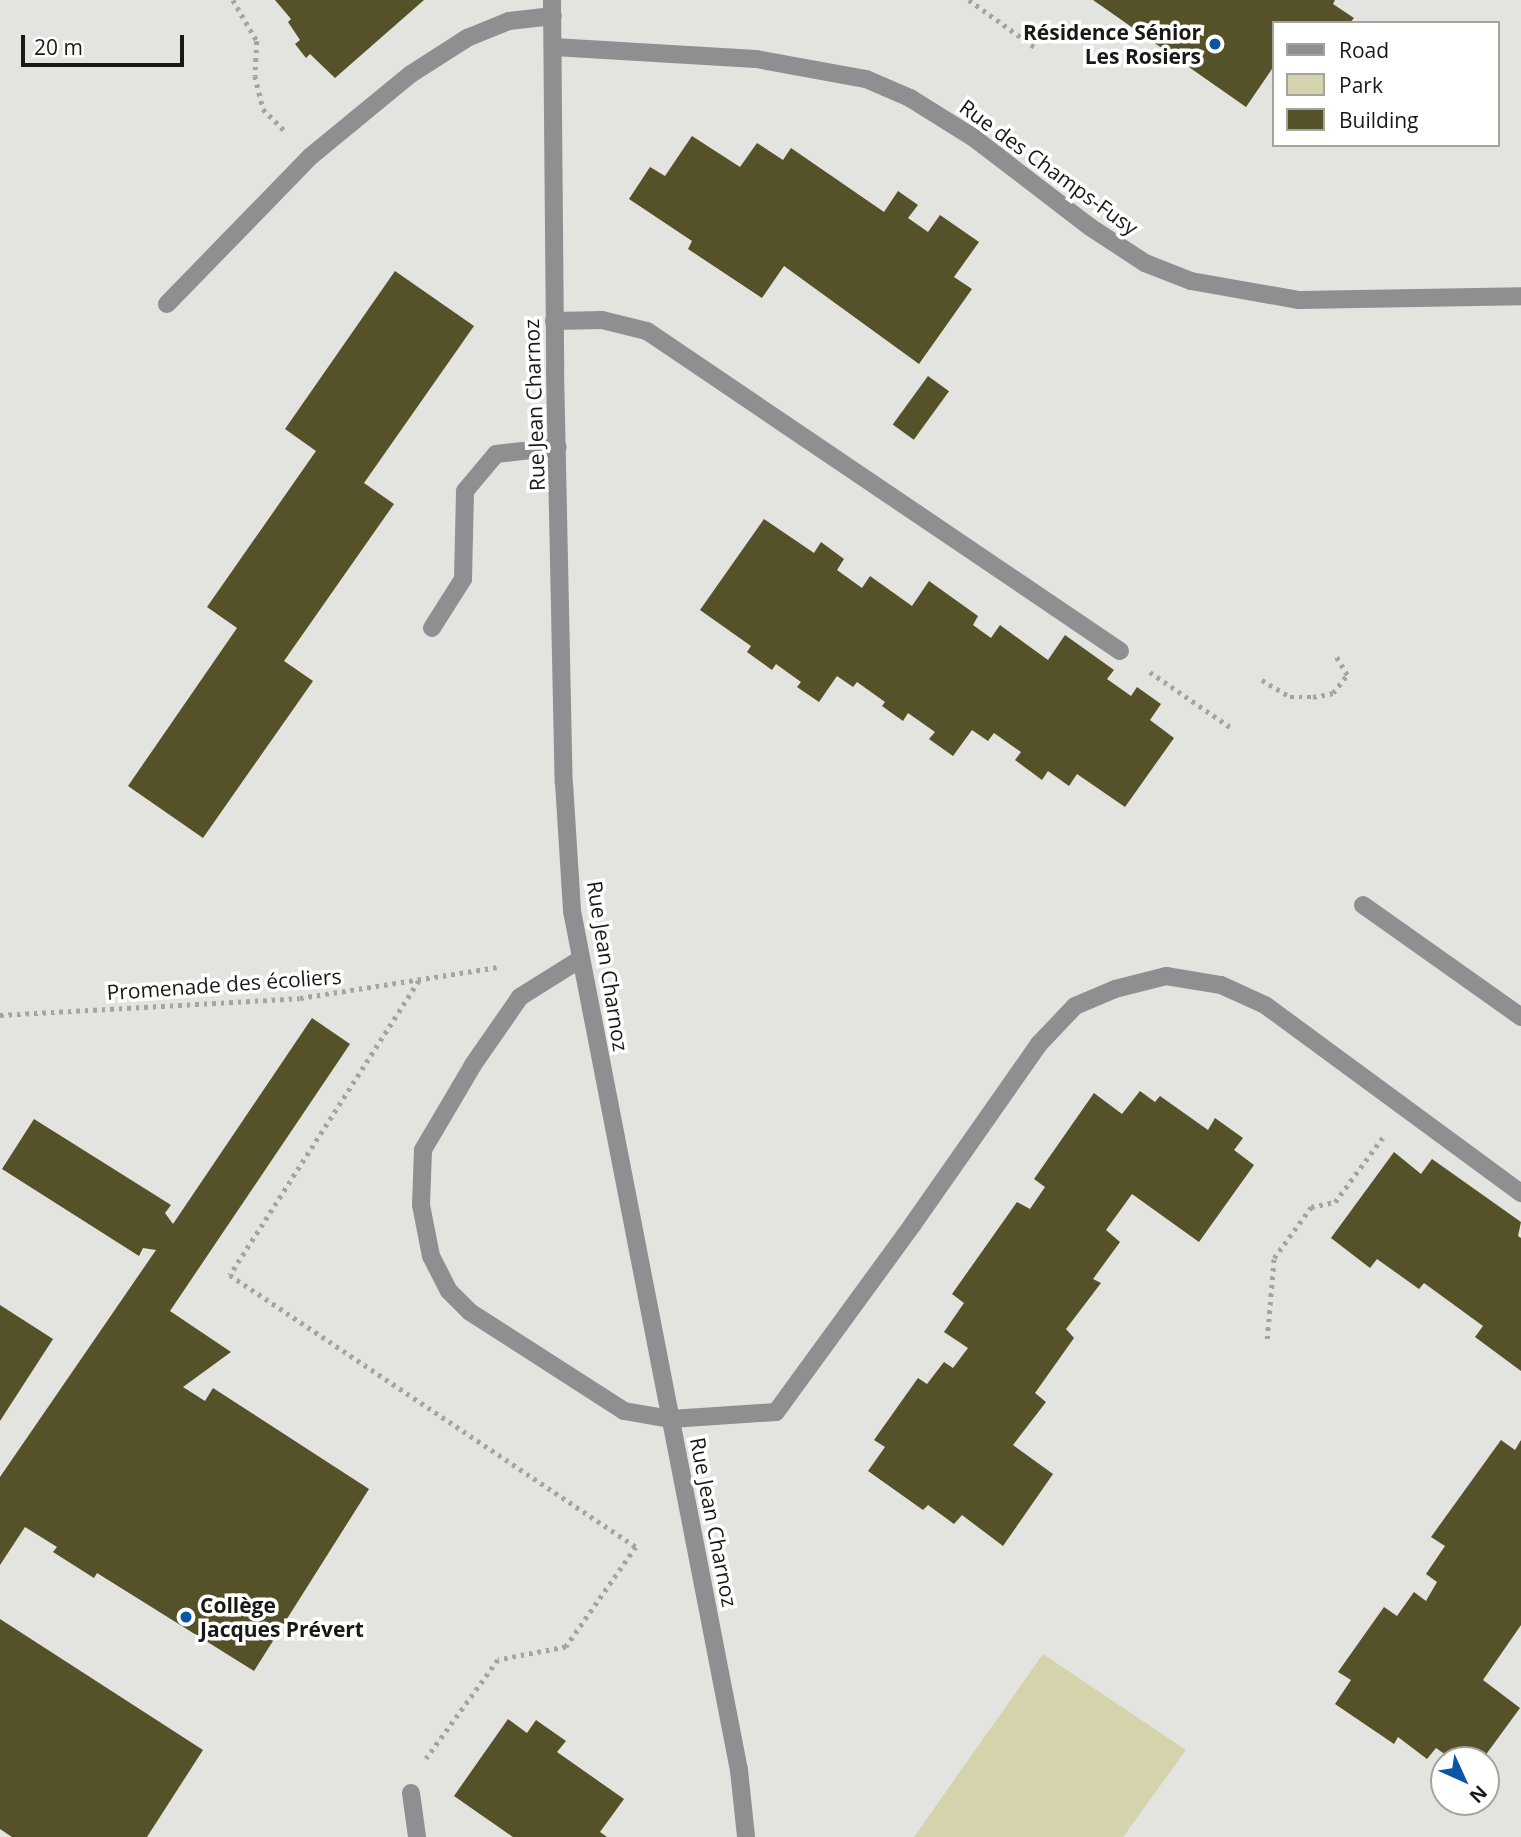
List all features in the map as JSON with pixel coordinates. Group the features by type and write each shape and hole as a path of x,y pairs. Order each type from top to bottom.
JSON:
{"street":[{"path":"167,304 311,156 411,74 467,38 552,8"},
{"name":"Rue Jean Charnoz","path":"552,8 554,321 565,783 572,911 579,960 739,1770 746,1837"},
{"name":"Rue des Champs-Fusy","path":"554,47 756,60 866,79 910,98 974,138 1090,227 1145,263 1191,281 1298,300 1521,296"},
{"path":"554,321 602,320 647,331 1121,651"},
{"path":"432,628 463,579 465,491 496,454 558,447"},
{"path":"1363,905 1521,1017"},
{"path":"579,960 520,997 473,1065 423,1150 424,1218 431,1256 449,1291 470,1312 624,1411 671,1419 776,1412 913,1224 1039,1044 1075,1006 1115,989 1166,976 1222,985 1265,1005 1521,1193"},
{"path":"411,1793 417,1837"}],"path":[{"path":"233,0 257,41 255,76 263,109 311,156"},
{"path":"969,0 1036,48"},
{"path":"1262,680 1290,697 1313,697 1332,693 1346,675 1335,655"},
{"path":"1161,680 1230,727"},
{"name":"Promenade des écoliers","path":"0,1015 300,998 419,981 499,966"},
{"path":"411,1793 415,1773 498,1660 566,1647 636,1548 230,1275 419,981"},
{"path":"1267,1339 1274,1258 1311,1207 1335,1202 1404,1108"}],"green space":[{"path":"1043,1654 1186,1750 1123,1837 914,1837"}],"building":[{"path":"275,0 424,0 335,78 310,54 306,58 295,44 300,40 288,22 291,19"},
{"name":"Résidence Sénior Les Rosiers","path":"1093,0 1335,0 1333,4 1354,18 1352,21 1272,21 1272,69 1246,107"},
{"path":"692,136 740,167 757,143 783,160 791,148 884,212 898,191 918,205 908,218 928,232 940,215 979,242 954,277 972,289 919,364 784,266 762,298 688,249 692,241 629,199 650,167 665,176"},
{"path":"395,271 474,326 364,483 394,504 284,661 313,681 203,838 128,786 237,628 207,607 316,451 285,429"},
{"path":"928,376 949,391 914,440 893,425"},
{"path":"764,519 814,553 821,542 844,559 837,570 862,588 870,576 912,606 929,581 978,616 973,625 991,638 1000,625 1048,660 1065,635 1114,670 1107,679 1131,696 1137,687 1161,704 1150,720 1174,738 1125,807 1077,774 1069,786 1048,771 1042,780 1015,760 1021,752 994,733 988,741 972,730 953,756 929,739 935,732 908,713 903,721 882,706 885,702 857,682 853,687 837,676 819,702 797,687 801,682 776,664 772,670 747,652 751,646 700,610"},
{"path":"312,1018 350,1044 170,1311 231,1352 183,1387 205,1401 213,1388 369,1489 254,1671 97,1573 94,1578 53,1552 57,1547 25,1527 0,1565 0,1477 156,1250 143,1248 139,1256 2,1169 34,1119 171,1205 165,1213 173,1224"},
{"path":"1140,1091 1155,1102 1160,1096 1208,1130 1215,1118 1243,1138 1234,1150 1254,1165 1199,1242 1132,1194 1106,1230 1120,1242 1093,1279 1101,1283 1066,1329 1074,1338 1035,1393 1046,1402 1013,1445 1053,1474 1003,1546 962,1515 954,1524 928,1505 923,1510 868,1471 885,1447 874,1440 918,1378 927,1384 944,1362 953,1368 968,1348 944,1332 964,1303 952,1294 1017,1202 1030,1209 1045,1187 1034,1179 1094,1093 1122,1114"},
{"path":"1394,1152 1421,1174 1432,1159 1521,1222 1518,1236 1521,1238 1521,1371 1475,1337 1483,1326 1424,1283 1419,1289 1377,1259 1370,1268 1331,1238"},
{"path":"0,1305 53,1339 0,1421"},
{"path":"1501,1440 1515,1450 1521,1440 1521,1625 1483,1680 1520,1708 1492,1746 1430,1746 1427,1759 1398,1737 1394,1744 1335,1704 1351,1680 1338,1672 1384,1607 1397,1616 1414,1592 1426,1601 1437,1582 1426,1574 1445,1546 1431,1537"},
{"path":"0,1619 203,1750 147,1837 12,1837 0,1829"},
{"path":"508,1719 527,1733 536,1720 566,1741 557,1752 624,1799 600,1832 607,1837 513,1837 454,1796"}],"place":[{"name":"Résidence Sénior Les Rosiers","path":"1215,44"},
{"name":"Collège Jacques Prévert","path":"186,1617"}]}
